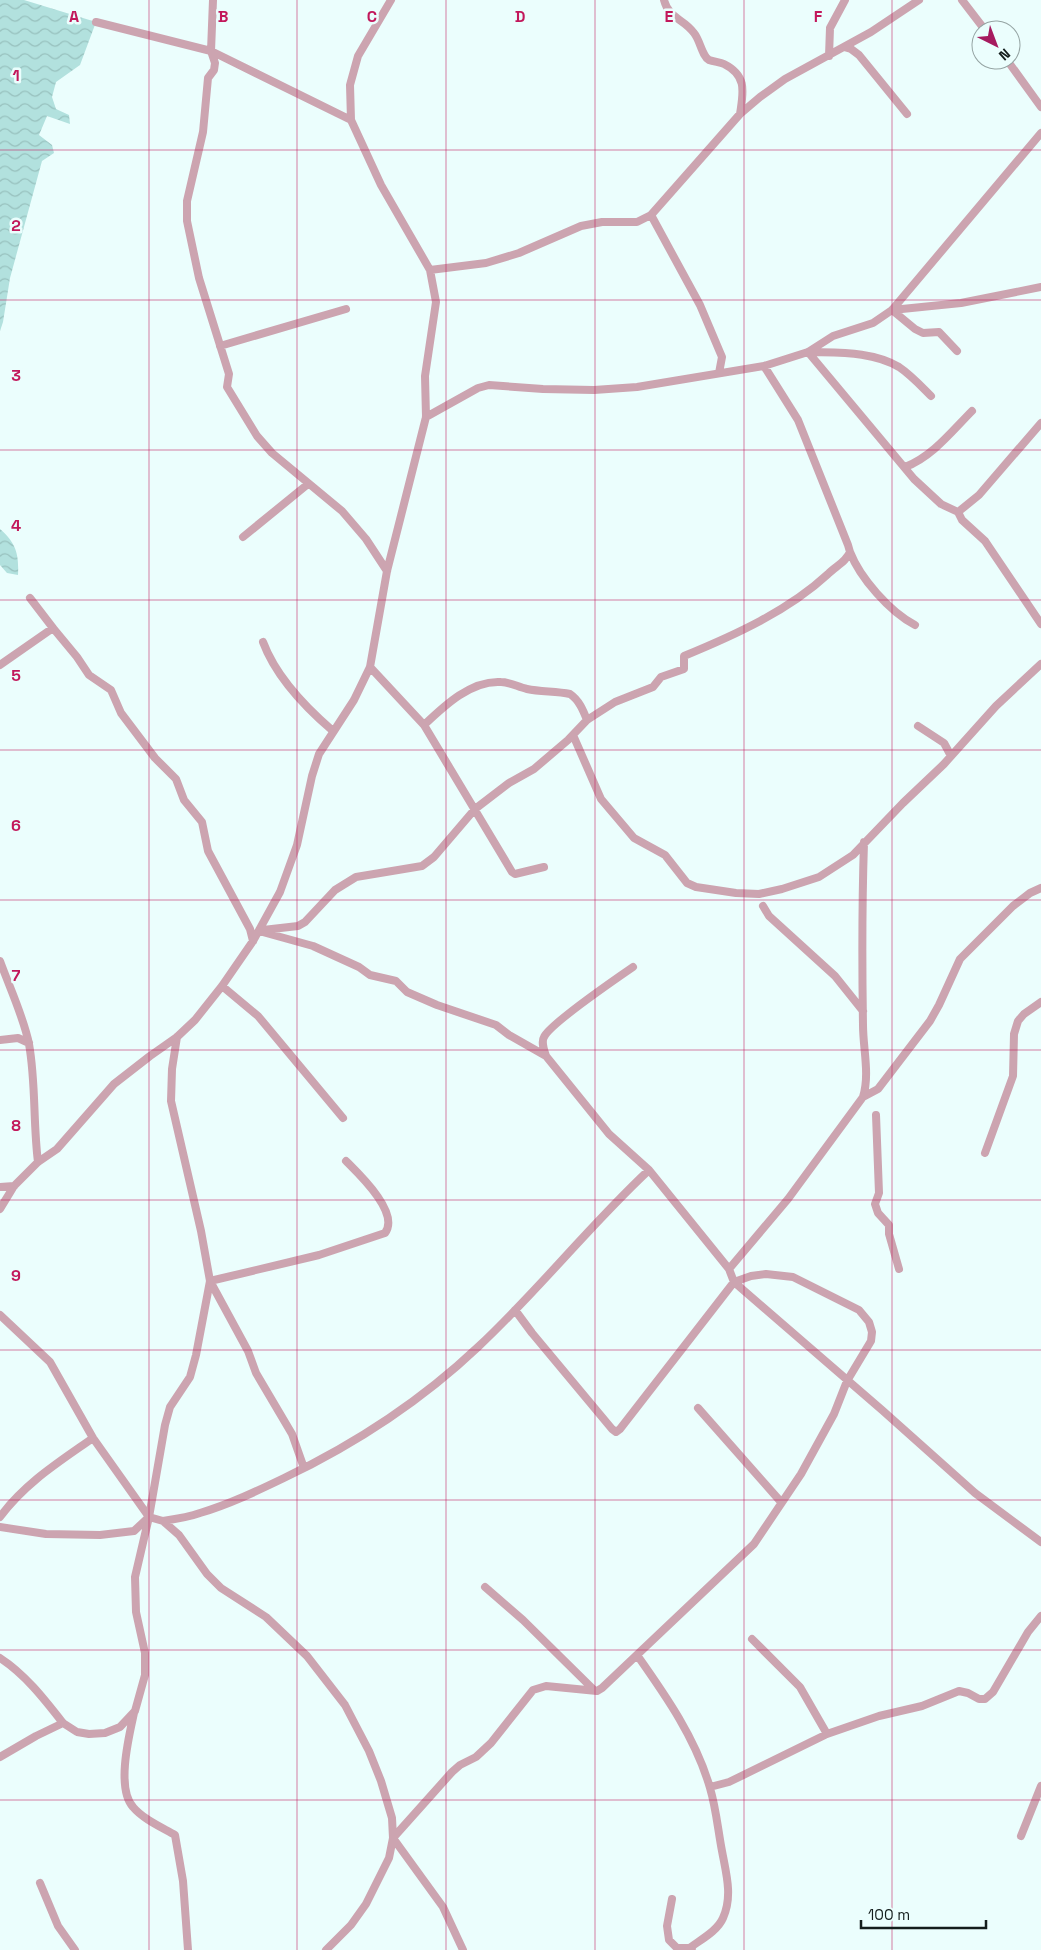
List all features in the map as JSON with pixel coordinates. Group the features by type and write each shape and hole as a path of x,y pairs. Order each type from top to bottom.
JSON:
{"street":[{"path":"213,0 211,51 215,63 214,70 208,78 203,132 187,201 187,221 199,278 229,374 227,387 257,436 272,453 342,511 366,539 388,571"},
{"path":"0,1209 14,1186 38,1162 57,1150 114,1084 177,1037 195,1020 222,986 253,941 280,892 297,845 312,776 319,754 354,700 370,667 388,571 426,417 424,376 436,302 430,270 381,185 351,120 350,86 358,56 391,0"},
{"path":"664,0 666,9 671,15 686,24 695,33 709,60 730,67 739,77 744,86 740,114"},
{"path":"828,56 830,28 845,0"},
{"path":"430,270 486,263 519,253 581,226 602,222 637,222 650,215 740,114 760,97 785,79 870,32 919,0"},
{"path":"962,0 977,20"},
{"path":"96,22 211,51 351,120"},
{"path":"844,47 851,49 859,55 907,114"},
{"path":"1014,70 1041,107"},
{"path":"426,417 478,388 489,385 543,389 628,388 764,366 808,352 834,336 873,323 892,310 1041,133"},
{"path":"650,215 700,305 722,358 719,373"},
{"path":"892,310 961,303 1041,287"},
{"path":"220,346 346,309"},
{"path":"892,310 915,329 924,333 939,332 957,351"},
{"path":"808,352 865,355 882,359 899,367 914,378 931,396"},
{"path":"808,352 904,467 941,504 958,512 962,520 985,542 1041,624"},
{"path":"764,366 798,420 854,563 875,592 915,625"},
{"path":"904,467 916,463 928,454 972,412"},
{"path":"958,512 978,495 1041,422"},
{"path":"244,537 308,484"},
{"path":"259,931 298,926 305,922 335,890 356,877 422,866 434,857 475,809 509,784 534,769 573,735 587,720 615,702 653,688 661,677 684,669 684,656 726,639 805,594 844,561 850,552"},
{"path":"30,598 89,675 111,690 121,713 155,758 176,779 184,800 202,822 208,851 250,929 253,941"},
{"path":"0,665 53,628"},
{"path":"263,642 269,659 282,678 319,719 333,731"},
{"path":"573,735 602,799 634,838 665,855 687,883 696,887 736,893 759,894 819,877 852,855 944,764 996,706 1041,664"},
{"path":"370,667 424,725 512,872 515,874 544,867"},
{"path":"424,725 443,707 463,693 482,684 500,682 528,689 570,694 582,706 587,720"},
{"path":"918,726 944,743 951,756"},
{"path":"863,1097 866,1071 863,1012 862,888 864,842"},
{"path":"729,1269 788,1199 863,1097 878,1089 930,1021 960,959 1013,906 1030,893 1041,888"},
{"path":"764,906 769,916 835,976 863,1012"},
{"path":"259,931 313,946 359,967 370,975 396,981 407,992 437,1005 496,1025 509,1035 546,1056 609,1134 649,1170 729,1269 734,1282 975,1493 1041,1542"},
{"path":"0,961 29,1043 34,1093 34,1133 38,1162"},
{"path":"546,1056 543,1046 544,1036 560,1021 633,967"},
{"path":"222,986 258,1016 344,1118"},
{"path":"985,1153 1013,1076 1014,1034 1018,1021 1024,1014 1041,1002"},
{"path":"177,1037 170,1101 201,1231 210,1281 248,1351 264,1387 292,1434 304,1468"},
{"path":"0,1040 18,1038 29,1043"},
{"path":"876,1114 879,1193 875,1204 878,1213 889,1225 889,1234 899,1269"},
{"path":"210,1281 320,1254 385,1234 389,1223 380,1200 365,1180 346,1161"},
{"path":"164,1521 198,1514 240,1499 327,1457 405,1408 446,1377 479,1346 612,1205 649,1170"},
{"path":"0,1187 14,1186"},
{"path":"393,1838 452,1772 460,1765 476,1757 491,1743 533,1690 546,1686 593,1689 597,1691 602,1688 744,1555 754,1544 801,1474 830,1422 847,1381 870,1341 872,1332 869,1322 859,1310 793,1277 766,1274 750,1276 734,1282 618,1432 612,1429 515,1310"},
{"path":"188,1950 183,1881 175,1835 151,1821 133,1807 125,1790 128,1743 135,1710 142,1690 145,1667 145,1653 136,1612 135,1577 149,1516 165,1425 170,1407 190,1377 210,1281"},
{"path":"0,1315 50,1362 93,1438 149,1516 164,1521 179,1535 221,1588 266,1617 307,1656 345,1705 369,1751 382,1781 392,1818 393,1838 389,1858 366,1904 351,1925 326,1950"},
{"path":"698,1408 781,1502"},
{"path":"0,1517 33,1480 93,1438"},
{"path":"0,1527 46,1534 100,1535 134,1530 149,1516"},
{"path":"485,1587 523,1620 593,1689"},
{"path":"710,1787 729,1782 827,1734 879,1716 922,1706 960,1691 979,1699 985,1699 994,1692 1028,1632 1041,1616"},
{"path":"752,1639 800,1687 827,1734"},
{"path":"637,1655 666,1695 690,1740 710,1787 728,1887 728,1898 723,1919 718,1927 690,1949 677,1948 669,1940 667,1926 672,1899"},
{"path":"0,1658 19,1673 46,1701 63,1723 78,1732 89,1734 105,1733 120,1727 135,1710"},
{"path":"0,1757 63,1723"},
{"path":"1021,1836 1041,1786"},
{"path":"393,1838 443,1907 463,1950"},
{"path":"40,1883 58,1926 75,1950"}],"water":[{"path":"0,0 24,0 96,22 80,65 56,82 52,97 56,109 69,115 70,124 47,116 39,135 52,145 54,153 42,161 10,278 0,331"},
{"path":"0,529 10,539 15,549 18,561 18,575 7,573 0,565"}]}
